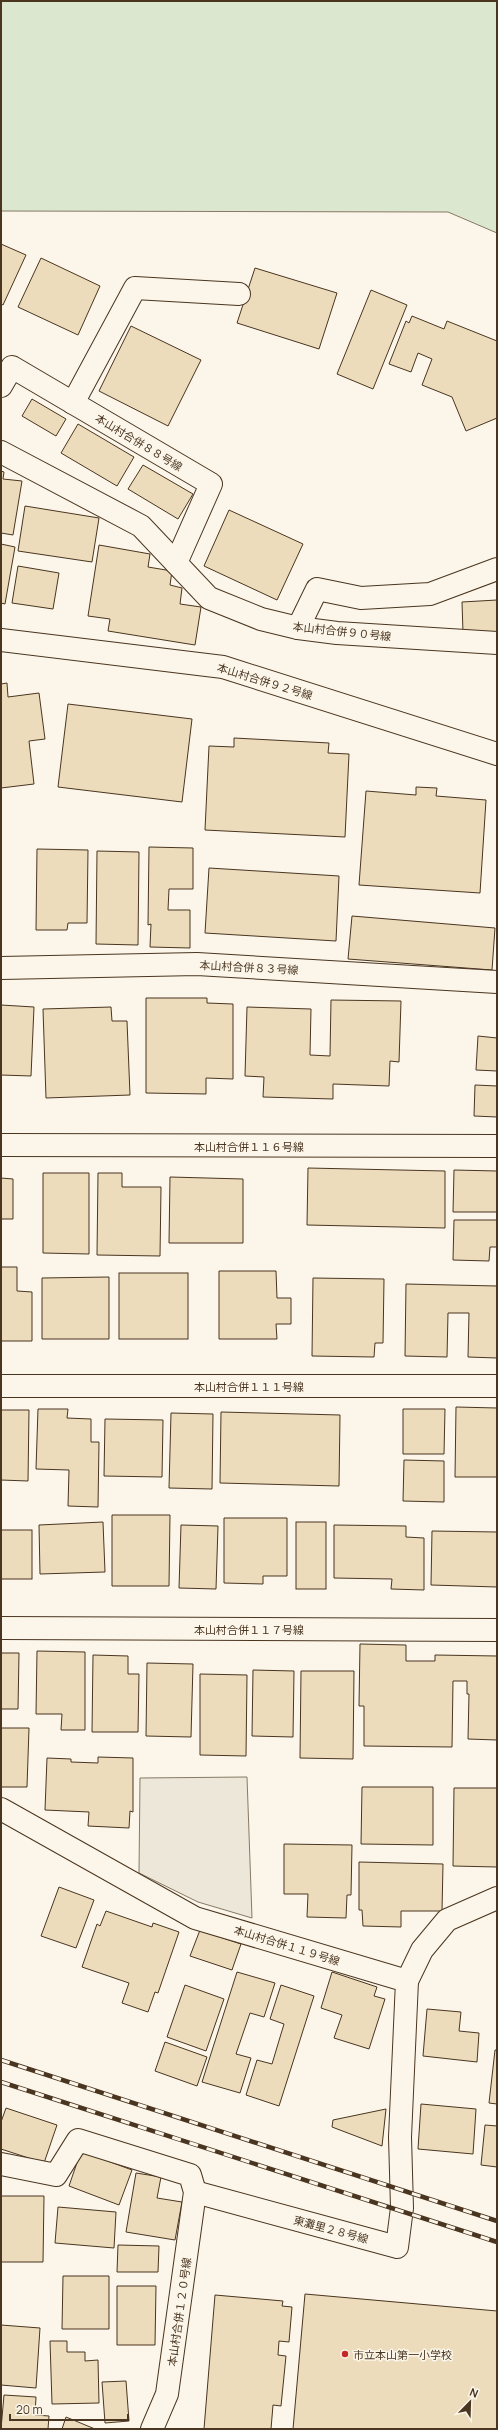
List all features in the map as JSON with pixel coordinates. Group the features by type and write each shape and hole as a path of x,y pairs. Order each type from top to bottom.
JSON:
{"street":[{"path":"73,403 135,288 239,294"},
{"name":"本山村合併８８号線","path":"1,386 12,367 211,484 176,563"},
{"name":"本山村合併９０号線","path":"1,452 141,526 209,598 262,619 298,628 336,633 497,643"},
{"path":"298,628 317,589 360,598 430,594 497,569"},
{"name":"本山村合併９２号線","path":"1,640 223,667 497,754"},
{"name":"本山村合併８３号線","path":"1,968 197,964 497,982"},
{"name":"本山村合併１１６号線","path":"1,1145 497,1146"},
{"name":"本山村合併１１１号線","path":"1,1386 497,1386"},
{"name":"本山村合併１１７号線","path":"1,1628 497,1630"},
{"name":"本山村合併１１９号線","path":"1,1809 195,1918 407,1981"},
{"path":"407,1981 422,1950 447,1920 497,1898"},
{"name":"東灘里２８号線","path":"195,2192 397,2247 402,2208 400,2137 407,1981"},
{"path":"1,2164 56,2175 78,2140 190,2175 195,2192"},
{"name":"本山村合併１２０号線","path":"152,2429 167,2394 195,2192"}],"green space":[{"path":"1,1 497,1 497,233 448,212 1,211"}],"shaded area":[{"path":"247,1777 252,1918 198,1902 139,1873 140,1778"}],"building":[{"path":"1,244 26,255 3,305 1,304"},
{"path":"41,258 100,286 78,335 18,307"},
{"path":"255,268 337,293 319,349 237,323"},
{"path":"371,290 407,305 373,389 337,374"},
{"path":"412,316 444,329 447,321 497,341 497,418 466,431 452,397 422,385 432,359 418,353 411,372 389,364 406,321 409,323"},
{"path":"131,326 201,360 168,426 99,391"},
{"path":"32,399 66,419 56,436 22,416"},
{"path":"78,424 134,457 117,486 61,453"},
{"path":"143,465 193,494 178,519 128,489"},
{"path":"1,471 4,472 3,479 22,481 13,535 1,533"},
{"path":"25,506 99,518 92,562 18,551"},
{"path":"229,510 303,544 277,600 204,566"},
{"path":"1,544 15,547 5,604 1,603"},
{"path":"99,545 150,554 148,567 172,571 170,585 182,588 180,604 201,607 195,645 108,631 110,619 88,616"},
{"path":"18,566 59,573 53,609 12,603"},
{"path":"497,600 497,632 463,633 462,602"},
{"path":"7,683 8,697 39,693 45,739 29,741 34,784 1,788 1,684"},
{"path":"68,704 192,719 182,802 58,787"},
{"path":"234,738 329,743 328,753 349,754 345,837 205,830 209,746 234,747"},
{"path":"416,787 437,788 436,796 486,800 480,893 359,885 366,791 416,795"},
{"path":"149,847 193,848 193,889 169,889 168,910 190,910 190,948 150,947 151,924 148,925"},
{"path":"37,849 88,850 87,923 68,923 67,930 36,930"},
{"path":"97,851 139,852 138,945 96,944"},
{"path":"209,868 339,876 336,941 205,933"},
{"path":"352,916 495,928 492,970 348,959"},
{"path":"146,998 207,998 207,1003 233,1004 233,1079 206,1078 206,1094 146,1093"},
{"path":"331,1000 401,1001 399,1062 390,1061 389,1086 333,1084 333,1099 263,1097 264,1077 245,1076 247,1007 311,1009 310,1055 330,1056"},
{"path":"1,1005 34,1007 31,1076 1,1075"},
{"path":"111,1007 112,1021 127,1021 130,1095 46,1098 43,1009"},
{"path":"478,1036 497,1038 497,1071 476,1070"},
{"path":"475,1085 497,1086 497,1117 474,1116"},
{"path":"308,1168 445,1171 445,1228 307,1225"},
{"path":"454,1170 497,1171 497,1212 453,1212"},
{"path":"43,1173 89,1173 89,1254 43,1253"},
{"path":"98,1173 122,1173 122,1187 161,1187 160,1256 97,1255"},
{"path":"170,1177 243,1179 243,1243 169,1243"},
{"path":"1,1178 13,1179 13,1219 1,1219"},
{"path":"454,1220 497,1220 497,1247 490,1247 489,1261 453,1260"},
{"path":"1,1267 17,1267 17,1291 32,1292 32,1341 1,1341"},
{"path":"219,1271 276,1271 277,1298 291,1298 291,1324 276,1324 277,1339 219,1339"},
{"path":"119,1273 188,1273 188,1339 119,1339"},
{"path":"109,1277 109,1339 42,1339 42,1278"},
{"path":"313,1278 384,1279 383,1343 375,1343 374,1357 312,1356"},
{"path":"406,1284 497,1286 497,1358 468,1357 469,1313 448,1313 447,1357 405,1356"},
{"path":"456,1407 497,1408 497,1477 455,1477"},
{"path":"38,1409 68,1409 67,1418 91,1419 91,1442 99,1442 98,1507 68,1506 69,1470 36,1469"},
{"path":"403,1409 445,1409 444,1454 403,1454"},
{"path":"1,1410 29,1410 28,1481 1,1480"},
{"path":"221,1412 340,1415 339,1486 220,1483"},
{"path":"171,1413 213,1414 212,1489 169,1488"},
{"path":"105,1419 163,1420 162,1477 104,1476"},
{"path":"404,1460 444,1461 444,1502 403,1501"},
{"path":"112,1515 170,1515 169,1586 112,1586"},
{"path":"224,1518 287,1518 287,1576 263,1576 263,1584 224,1583"},
{"path":"103,1522 105,1572 40,1574 39,1525"},
{"path":"296,1522 326,1522 326,1589 296,1589"},
{"path":"181,1525 218,1526 216,1589 179,1588"},
{"path":"334,1525 406,1526 406,1537 424,1538 424,1590 391,1589 392,1579 334,1578"},
{"path":"1,1530 32,1530 32,1579 1,1579"},
{"path":"432,1531 497,1532 497,1587 431,1585"},
{"path":"360,1644 406,1645 406,1661 435,1661 435,1655 497,1656 497,1740 468,1739 469,1694 467,1694 467,1681 453,1681 452,1747 364,1746 364,1706 359,1706"},
{"path":"37,1651 85,1652 85,1730 61,1730 62,1714 36,1714"},
{"path":"1,1653 19,1653 18,1709 1,1709"},
{"path":"93,1655 128,1656 128,1674 139,1674 138,1732 92,1732"},
{"path":"147,1663 193,1664 191,1737 146,1736"},
{"path":"253,1670 294,1671 293,1737 252,1736"},
{"path":"301,1671 354,1671 353,1759 300,1758"},
{"path":"200,1674 247,1675 246,1756 200,1755"},
{"path":"1,1728 29,1728 27,1787 1,1787"},
{"path":"98,1757 133,1758 133,1812 130,1811 129,1828 88,1826 89,1812 45,1810 47,1758 71,1759 71,1762 98,1763"},
{"path":"362,1787 433,1787 433,1845 361,1844"},
{"path":"454,1788 497,1788 497,1867 453,1866"},
{"path":"284,1844 352,1845 351,1895 347,1895 346,1918 307,1917 308,1894 284,1894"},
{"path":"359,1862 443,1864 442,1911 401,1911 401,1927 363,1926 362,1910 359,1910"},
{"path":"59,1887 94,1900 76,1948 41,1936"},
{"path":"106,1911 152,1927 153,1923 179,1932 158,1993 155,1992 148,2012 122,2003 129,1983 82,1967 97,1924 100,1926"},
{"path":"200,1930 241,1944 232,1970 190,1956"},
{"path":"237,1972 275,1983 264,2017 250,2013 236,2054 251,2058 240,2093 202,2082"},
{"path":"332,1972 377,1987 374,1996 385,1999 369,2049 334,2038 342,2015 321,2008"},
{"path":"185,1985 224,1999 206,2051 167,2037"},
{"path":"281,1985 314,1996 279,2106 246,2095 257,2060 272,2064 284,2024 270,2019"},
{"path":"427,2009 461,2012 459,2031 479,2033 477,2062 423,2056"},
{"path":"165,2042 207,2057 197,2086 155,2071"},
{"path":"495,2050 497,2050 497,2104 489,2103"},
{"path":"421,2104 476,2109 473,2154 418,2149"},
{"path":"6,2108 57,2125 44,2163 1,2149 1,2122"},
{"path":"386,2109 382,2146 332,2127 333,2120"},
{"path":"485,2125 497,2126 497,2167 481,2165"},
{"path":"81,2151 132,2170 119,2205 69,2186"},
{"path":"136,2173 161,2177 157,2198 182,2202 175,2240 126,2232"},
{"path":"1,2196 44,2196 43,2262 1,2262"},
{"path":"58,2207 116,2212 114,2248 55,2243"},
{"path":"118,2245 159,2246 158,2272 117,2272"},
{"path":"63,2276 109,2276 109,2329 62,2329"},
{"path":"117,2286 156,2286 155,2345 117,2345"},
{"path":"305,2294 497,2311 497,2429 293,2429"},
{"path":"215,2295 283,2301 282,2306 292,2307 289,2342 279,2341 278,2355 286,2356 281,2406 273,2405 271,2429 204,2429"},
{"path":"1,2325 40,2328 36,2388 1,2385"},
{"path":"50,2341 67,2341 67,2352 85,2352 85,2361 98,2360 99,2403 52,2404"},
{"path":"126,2381 129,2421 105,2423 102,2382"},
{"path":"4,2395 36,2397 35,2415 49,2416 48,2429 1,2429"},
{"path":"66,2417 95,2429 62,2429"}],"railway":[{"path":"1,2060 497,2221"},
{"path":"1,2082 497,2242"}],"place":[{"name":"市立本山第一小学校","path":"345,2354"}]}
